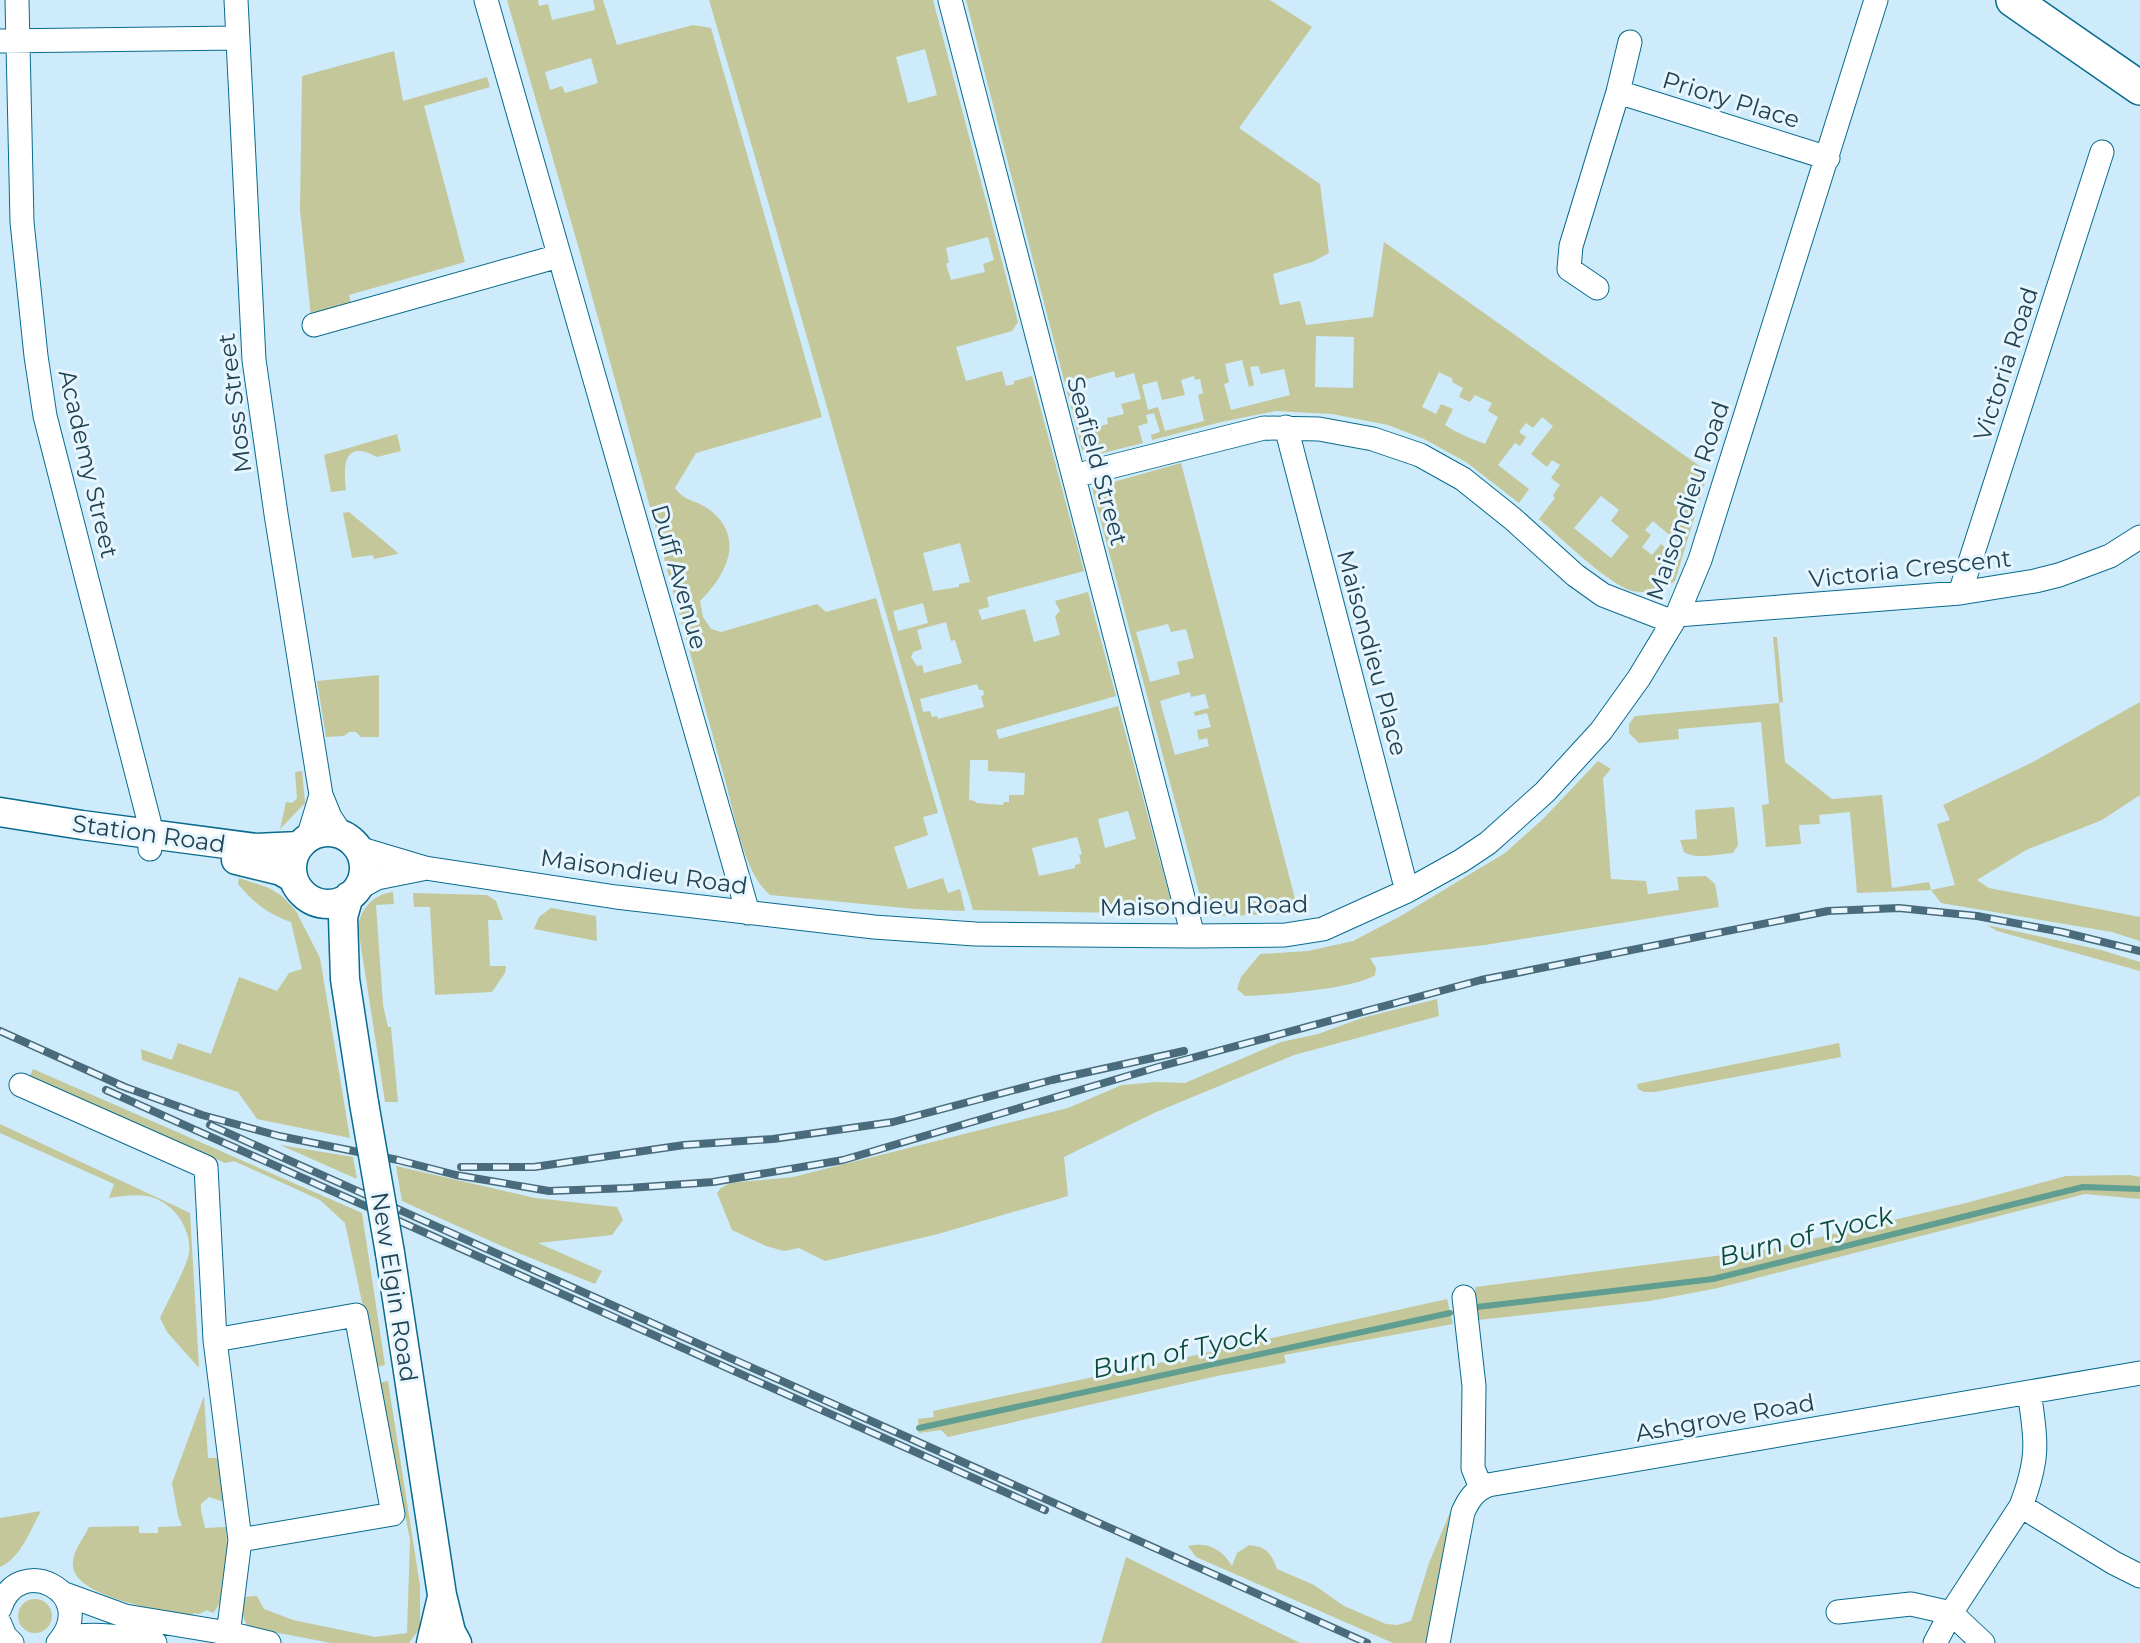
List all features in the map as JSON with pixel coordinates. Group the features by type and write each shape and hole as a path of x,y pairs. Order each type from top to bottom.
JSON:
{"highway":[{"path":"2013,0 2140,88"}],"main road":[{"name":"Station Road","path":"0,811 256,863 281,871 300,888"},
{"name":"Station Road","path":"0,827 151,842 257,848 303,842"},
{"path":"318,833 349,841 363,864 361,881 353,893 333,903 316,902 300,888 291,866 303,842 318,833"},
{"name":"New Elgin Road","path":"300,888 334,942 345,979"},
{"name":"New Elgin Road","path":"353,893 343,917 345,979 442,1595 451,1632 457,1643"},
{"name":"New Elgin Road","path":"431,1643 442,1595"}],"street":[{"name":"Academy Street","path":"17,0 8,41 28,291 45,416 113,674 151,842"},
{"name":"Moss Street","path":"236,0 254,360 321,795 330,817 349,841"},
{"name":"Duff Avenue","path":"486,0 748,913"},
{"name":"Seafield Street","path":"950,0 1193,936"},
{"name":"Maisondieu Road","path":"349,841 425,868 616,897 940,932 1285,935 1323,929 1407,891 1488,843 1559,777 1609,720 1639,678 1675,619 1700,560 1877,1"},
{"path":"8,41 237,38"},
{"path":"1597,288 1569,269 1571,246 1618,92 1630,42"},
{"name":"Priory Place","path":"1618,92 1828,158"},
{"name":"Victoria Road","path":"1960,593 2102,152"},
{"path":"314,325 559,256"},
{"path":"1074,476 1257,430 1286,427 1344,432 1396,445 1456,475 1485,496 1587,584 1622,604 1675,619"},
{"name":"Maisondieu Place","path":"1286,427 1407,891"},
{"name":"Victoria Crescent","path":"1675,619 1960,593 2035,581 2110,556 2140,537"},
{"name":"Moss Street","path":"303,842 321,795"},
{"name":"Maisondieu Road","path":"353,893 377,878 425,868"},
{"path":"21,1085 206,1167 215,1340 240,1540 228,1638"},
{"path":"1438,1643 1463,1512 1468,1501 1481,1488 1474,1468 1474,1386 1464,1297"},
{"path":"215,1340 356,1315 393,1514 240,1540"},
{"name":"Ashgrove Road","path":"1481,1488 1497,1482 2140,1373"},
{"path":"1936,1643 1951,1613 2021,1506 2036,1455 2029,1392"},
{"path":"2021,1506 2140,1576"},
{"path":"2,1598 15,1586 35,1580 55,1586 68,1602 71,1623 61,1640"},
{"path":"62,1593 125,1616 228,1638 269,1643"},
{"path":"1838,1612 1911,1604 1951,1613 1983,1643"},
{"path":"61,1640 91,1634 115,1634 155,1643"}],"green space":[{"path":"507,0 538,0 539,6 548,4 552,20 595,10 593,0 603,0 617,45 693,25 711,28 822,417 696,453 675,488 682,496 707,508 719,519 729,542 725,567 700,601 703,617 711,629 721,632 817,604 826,612 876,598 938,813 923,817 928,835 894,847 908,889 943,878 948,893 960,889 965,911 770,895 753,872 737,826 579,249","holes":["591,58 598,83 565,93 562,86 550,90 545,72"]},
{"path":"709,0 933,0 1018,322 1012,331 956,347 966,381 1002,371 1006,386 1032,376 1084,571 987,597 989,607 978,610 982,620 1025,609 1034,642 1060,635 1055,616 1060,611 1055,601 1088,592 1116,696 996,730 999,739 1118,706 1173,909 1169,914 973,910","holes":["925,49 937,95 908,103 896,57","988,237 994,260 983,264 985,272 951,280 946,264 949,262 946,248","960,543 970,582 959,584 959,587 933,591 923,553","923,603 928,623 898,631 893,611","946,622 951,641 955,640 962,663 924,673 922,665 917,666 911,657 913,652 922,649 917,630","977,684 979,690 983,690 984,695 981,696 984,707 938,719 937,716 932,717 930,711 923,712 920,699","970,760 988,760 988,771 1025,773 1024,795 1009,795 1009,802 1004,802 1003,805 969,800","1128,811 1136,839 1105,848 1098,819","1077,837 1082,854 1079,855 1081,863 1075,865 1075,868 1039,876 1032,848"]},
{"path":"966,0 1270,0 1312,27 1239,128 1320,184 1329,253 1312,262 1273,274 1280,305 1300,301 1306,325 1373,317 1384,242 1708,472 1675,581 1659,589 1640,592 1629,590 1607,577 1539,519 1555,498 1553,495 1560,485 1551,478 1560,465 1552,460 1547,467 1531,454 1553,426 1542,417 1533,428 1526,423 1519,432 1526,437 1520,446 1515,443 1498,465 1529,489 1519,503 1466,462 1424,439 1388,425 1332,414 1276,411 1152,440 1151,435 1160,432 1154,413 1146,415 1148,423 1138,426 1143,443 1091,456 1082,450","holes":["1316,336 1354,337 1353,388 1315,387","1242,360 1249,387 1254,385 1250,367 1258,366 1261,374 1284,369 1290,395 1231,410 1224,384 1229,382 1225,364","1114,371 1116,378 1134,373 1141,399 1121,404 1124,414 1107,418 1108,424 1092,428 1091,423 1087,424 1077,382","1439,372 1463,388 1459,397 1470,402 1475,395 1492,403 1488,411 1498,417 1485,444 1445,425 1453,409 1441,404 1436,414 1422,407","1194,376 1195,380 1200,379 1203,393 1198,395 1204,421 1165,431 1158,407 1148,410 1142,385 1157,381 1162,400 1185,395 1181,380","1601,496 1619,510 1611,521 1629,536 1611,558 1574,528","1653,521 1681,545 1676,551 1661,544 1652,555 1642,547 1651,535 1645,530"]},
{"path":"394,51 403,101 487,77 490,87 424,106 465,262 349,295 352,307 311,317 300,210 302,76"},
{"path":"397,434 401,451 377,457 366,452 352,453 346,464 346,490 331,492 324,455"},
{"path":"1181,463 1299,914 1211,916 1204,911 1092,488","holes":["1168,624 1171,632 1186,629 1194,658 1177,662 1180,674 1150,682 1136,632","1190,692 1191,697 1205,694 1209,708 1194,712 1195,716 1207,713 1211,727 1197,730 1199,740 1207,738 1209,746 1175,755 1160,701"]},
{"path":"349,512 398,554 374,559 373,555 352,558 343,513"},
{"path":"1773,637 1777,637 1783,702 1779,703"},
{"path":"379,675 379,737 361,737 356,732 349,732 344,736 326,737 317,681"},
{"path":"2140,702 2140,795 2102,820 2026,850 1977,880 1989,888 2140,917 2140,941 2112,932 1941,903 1931,890 1955,885 1937,824 1950,820 1943,805 2031,763"},
{"path":"1779,703 1785,762 1832,799 1882,795 1892,888 1929,882 1931,890 1857,893 1850,812 1819,815 1820,824 1799,825 1801,844 1766,847 1762,805 1769,804 1761,722 1678,729 1679,739 1639,743 1629,733 1629,724 1635,716"},
{"path":"1598,761 1611,769 1603,778 1611,879 1646,881 1648,894 1679,890 1677,877 1706,876 1715,884 1719,907 1485,945 1370,958 1376,968 1375,975 1332,988 1245,996 1237,989 1241,977 1260,954 1308,951 1353,941 1399,917 1505,853 1543,819"},
{"path":"302,771 305,803 280,829 286,802 292,803 297,798 295,772"},
{"path":"1734,807 1738,845 1733,853 1701,856 1684,852 1680,840 1697,839 1695,810"},
{"path":"239,878 269,888 282,896 296,911 320,958 350,1138 257,1119 238,1092 142,1060 141,1049 172,1060 178,1043 211,1054 239,977 277,991 289,973 302,969 291,922 256,902 238,884"},
{"path":"393,892 394,904 376,905 383,1005 388,1027 391,1027 398,1102 385,1102 358,927 365,908 374,899"},
{"path":"413,893 487,895 496,901 503,920 488,920 490,966 506,966 505,973 492,992 435,995 430,907 414,907"},
{"path":"551,908 596,916 597,941 534,929 539,917"},
{"path":"1987,925 2101,950 2140,962 2140,971 1997,931"},
{"path":"1437,999 1439,1016 1294,1055 1154,1113 1064,1157 1068,1196 938,1234 825,1261 799,1248 784,1251 766,1246 732,1230 717,1193 730,1183 793,1177 1068,1108 1122,1085 1185,1083 1281,1042 1318,1034 1362,1018"},
{"path":"1839,1043 1841,1057 1655,1092 1638,1089 1637,1084"},
{"path":"33,1069 362,1213 385,1365 376,1367 345,1223 320,1200 234,1161 225,1163 30,1076"},
{"path":"0,1124 190,1213 199,1368 167,1332 160,1318 189,1253 184,1225 172,1209 147,1196 109,1198 114,1184 0,1133"},
{"path":"280,1145 353,1157 357,1179"},
{"path":"396,1166 535,1198 617,1207 623,1220 612,1235 538,1243 602,1271 595,1284 402,1201"},
{"path":"2066,1176 2140,1177 2140,1199 2085,1194 1718,1288 1650,1301 1478,1320 1475,1287 1770,1249 1966,1203"},
{"path":"1447,1299 1453,1324 1284,1355 1286,1363 948,1437 941,1430 919,1433 918,1419 934,1417 933,1411"},
{"path":"388,1381 420,1586 420,1628 409,1643 331,1643 248,1627 242,1612 243,1601 245,1597 257,1596 264,1609 293,1620 375,1637 407,1633 410,1540 379,1383"},
{"path":"204,1396 208,1458 218,1458 224,1502 209,1497 201,1504 201,1510 205,1528 226,1527 227,1536 225,1585 218,1606 213,1613 207,1610 199,1614 193,1613 194,1617 125,1602 90,1587 78,1577 73,1566 76,1551 89,1527 139,1526 139,1533 158,1533 158,1527 182,1526 172,1483"},
{"path":"1456,1498 1426,1643 1393,1643 1196,1557 1188,1546 1213,1548 1232,1566 1237,1553 1249,1545 1260,1547 1270,1555 1277,1569 1314,1585 1344,1606 1386,1624 1397,1625 1411,1621 1429,1563"},
{"path":"41,1511 14,1557 0,1567 0,1518"},
{"path":"1126,1557 1300,1643 1101,1643"},
{"path":"35,1599 47,1604 52,1616 47,1628 35,1633 23,1628 18,1616 23,1604"}],"waterway":[{"name":"Burn of Tyock","path":"1477,1307 1713,1279 2083,1187 2140,1189"},
{"name":"Burn of Tyock","path":"919,1428 1450,1313"}],"railway":[{"path":"119,1085 202,1115 279,1136 398,1160 456,1175 549,1191 629,1188 713,1182 843,1160 1158,1067 1481,980 1828,911 1899,908 1977,916 2062,932 2140,951"},
{"path":"0,1031 127,1088"},
{"path":"461,1167 534,1167 684,1145 773,1139 893,1122 1052,1080 1184,1051"},
{"path":"106,1090 1045,1510"},
{"path":"210,1125 1367,1643"}]}
